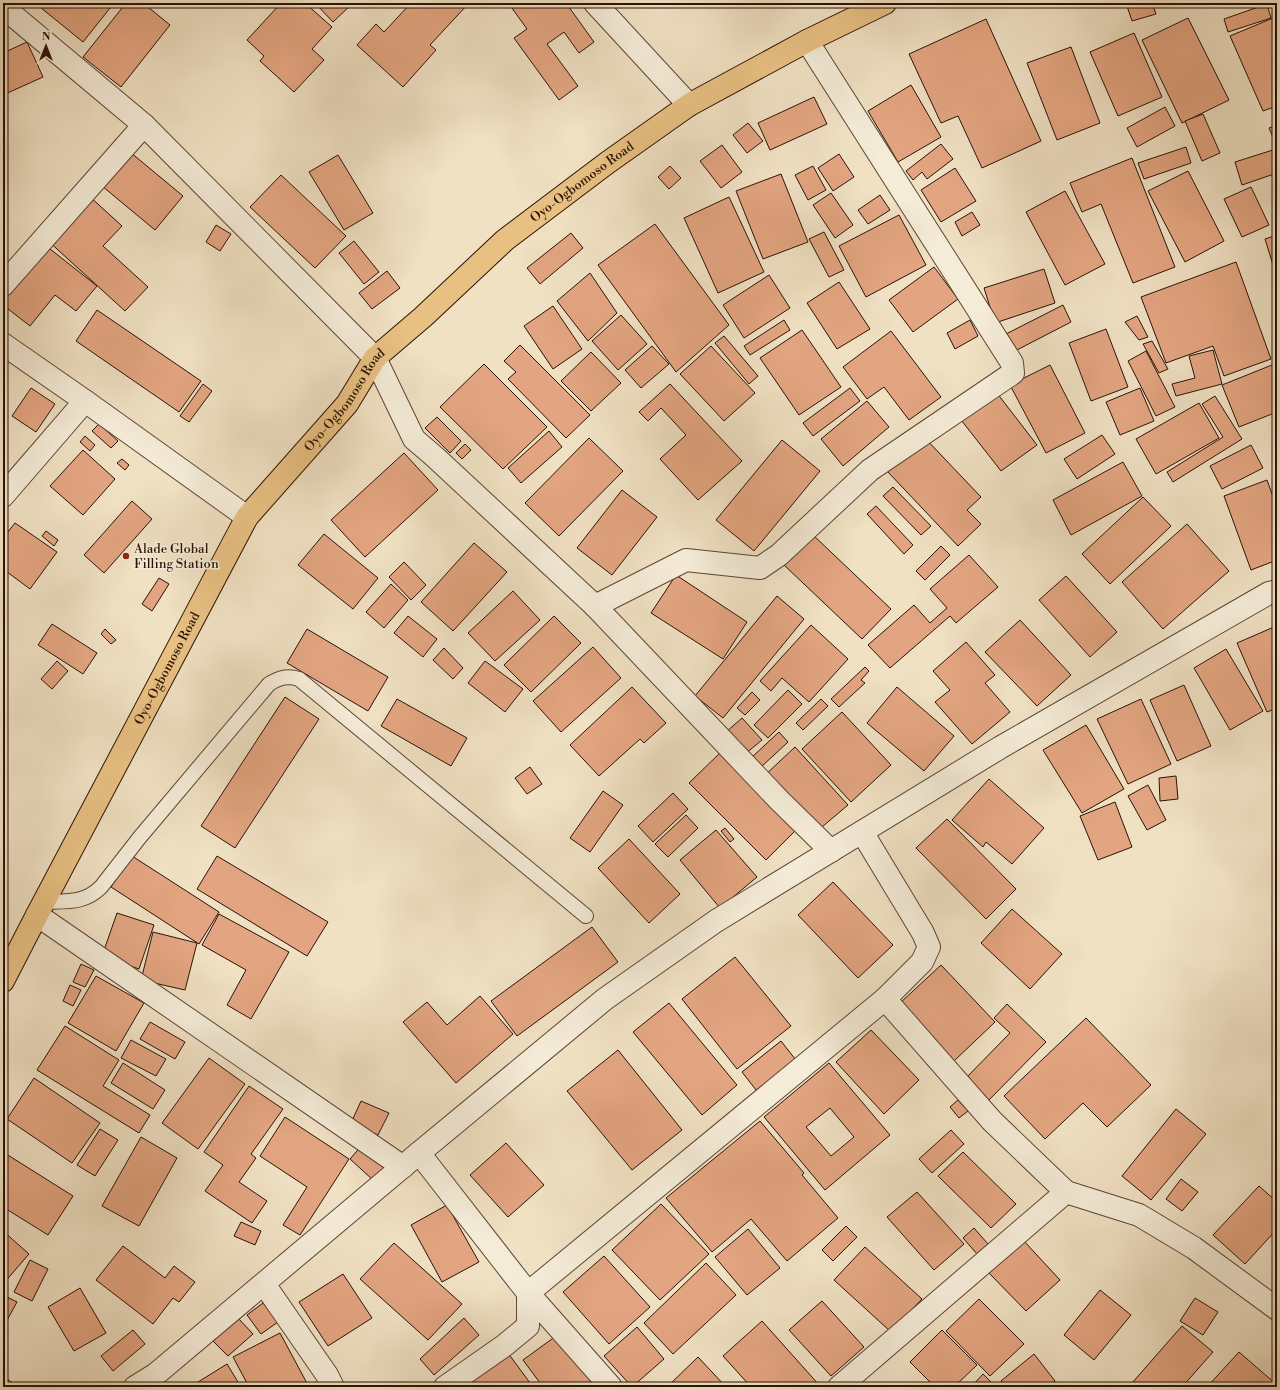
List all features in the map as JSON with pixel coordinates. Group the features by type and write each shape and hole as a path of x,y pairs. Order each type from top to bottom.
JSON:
{"highway":[{"name":"Oyo-Ogbomoso Road","path":"3,981 40,908 247,517 347,404 375,358 423,318 505,240 607,163 689,105 807,41 885,3"}],"street":[{"path":"595,3 689,105"},
{"path":"3,7 144,125 375,358 414,439 435,456 596,606 779,800 830,851"},
{"path":"596,606 686,560 760,568 779,556 870,470 1013,373 1012,363 807,41"},
{"path":"3,285 144,125"},
{"path":"3,344 247,517"},
{"path":"3,496 85,401"},
{"path":"135,1387 156,1374 605,999 716,920 1008,743 1269,593 1277,591"},
{"path":"528,1293 885,999 922,962 929,947 923,933 862,832"},
{"path":"40,908 411,1160 611,1387"},
{"path":"885,999 992,1121 1066,1192 1140,1215 1194,1248 1277,1308"},
{"path":"840,1387 1066,1192"},
{"path":"264,1284 327,1375 333,1387"},
{"path":"445,1387 505,1345 528,1326 528,1293"}],"lane":[{"path":"40,908 85,899 94,894 140,836 269,684 279,678 291,676 299,679 586,916"}],"building":[{"path":"35,3 114,3 83,42"},
{"path":"126,3 143,3 170,25 121,87 83,57"},
{"path":"281,3 305,3 332,27 312,49 324,60 294,92 260,61 264,56 247,40"},
{"path":"315,3 353,3 333,22"},
{"path":"411,3 469,3 430,45 436,50 403,87 357,45 376,24 384,32"},
{"path":"566,3 594,42 579,53 564,32 547,44 578,86 559,100 514,38 527,29 509,4"},
{"path":"1126,3 1152,3 1156,14 1132,21"},
{"path":"1267,4 1271,18 1228,32 1224,19"},
{"path":"1188,18 1229,100 1182,123 1142,40"},
{"path":"1273,18 1277,27 1277,106 1263,111 1230,36"},
{"path":"986,19 1041,141 982,168 958,116 941,123 909,54"},
{"path":"1134,33 1162,97 1118,116 1090,52"},
{"path":"27,42 43,77 3,95 3,53"},
{"path":"1071,47 1100,123 1057,140 1027,63"},
{"path":"911,85 941,137 898,162 868,111"},
{"path":"814,97 827,124 770,150 758,123"},
{"path":"1165,107 1175,126 1137,147 1127,128"},
{"path":"1203,114 1220,153 1202,161 1185,121"},
{"path":"748,123 763,141 747,153 733,135"},
{"path":"1277,125 1277,147 1269,128"},
{"path":"941,144 953,159 927,179 922,172 913,180 906,171"},
{"path":"722,145 742,172 721,188 700,161"},
{"path":"1186,147 1191,163 1144,179 1138,163"},
{"path":"1276,149 1277,173 1242,185 1235,162"},
{"path":"130,152 183,196 155,230 102,186"},
{"path":"839,154 854,177 833,191 818,168"},
{"path":"338,155 373,213 344,230 309,172"},
{"path":"1132,158 1175,267 1133,283 1101,204 1082,212 1070,183"},
{"path":"670,166 681,178 669,189 658,177"},
{"path":"813,166 826,190 808,200 795,175"},
{"path":"955,168 976,201 941,222 921,190"},
{"path":"1188,171 1224,241 1185,262 1148,191"},
{"path":"781,174 808,242 763,259 736,191"},
{"path":"281,175 346,236 315,268 250,207"},
{"path":"1251,187 1269,225 1242,237 1224,199"},
{"path":"1065,191 1105,264 1065,285 1026,212"},
{"path":"831,193 853,225 835,238 813,205"},
{"path":"88,195 122,226 103,246 148,287 125,311 46,239"},
{"path":"880,195 890,210 868,224 858,210"},
{"path":"729,197 764,272 718,293 684,218"},
{"path":"972,212 980,225 962,236 955,222"},
{"path":"899,215 926,265 866,297 839,246"},
{"path":"655,224 729,325 676,372 598,265"},
{"path":"216,225 231,234 220,251 206,242"},
{"path":"824,232 844,270 829,277 809,239"},
{"path":"571,233 583,248 540,284 527,268"},
{"path":"1277,235 1277,278 1265,239"},
{"path":"354,241 379,272 364,284 339,253"},
{"path":"45,245 97,286 76,311 55,295 30,326 3,305 3,297"},
{"path":"1236,262 1271,359 1224,376 1213,346 1166,363 1141,297"},
{"path":"934,267 958,299 913,332 889,300"},
{"path":"1044,269 1055,303 995,323 984,288"},
{"path":"387,271 400,288 372,309 359,293"},
{"path":"590,273 617,313 588,341 557,301"},
{"path":"769,275 790,308 744,338 723,305"},
{"path":"839,282 870,329 837,349 807,303"},
{"path":"1063,305 1071,322 1015,351 1006,334"},
{"path":"553,306 582,349 553,369 524,326"},
{"path":"97,310 201,381 179,412 76,341"},
{"path":"621,315 647,344 618,370 592,341"},
{"path":"1137,316 1148,337 1139,340 1125,322"},
{"path":"784,320 790,330 750,355 744,346"},
{"path":"970,320 978,336 955,349 947,333"},
{"path":"1106,329 1128,387 1091,401 1069,343"},
{"path":"802,330 841,387 799,415 760,358"},
{"path":"891,331 941,397 909,420 884,387 867,399 843,367"},
{"path":"724,336 758,376 749,384 715,343"},
{"path":"1152,341 1168,369 1159,373 1143,344"},
{"path":"520,345 590,415 566,438 508,379 516,372 504,361"},
{"path":"652,346 669,364 641,388 625,370"},
{"path":"711,346 755,393 724,421 680,374"},
{"path":"1213,350 1222,384 1176,396 1172,384 1195,378 1189,356"},
{"path":"1146,351 1175,407 1156,416 1128,361"},
{"path":"591,352 621,383 591,411 561,381"},
{"path":"1277,363 1277,412 1239,427 1222,385"},
{"path":"484,364 547,427 503,469 440,407"},
{"path":"1050,365 1085,433 1046,453 1010,385"},
{"path":"203,384 212,391 189,422 180,416"},
{"path":"670,384 742,461 698,500 660,459 686,435 661,408 648,421 639,412"},
{"path":"31,388 55,404 36,432 12,416"},
{"path":"850,388 860,401 813,436 803,423"},
{"path":"993,388 1037,445 1001,471 958,416"},
{"path":"1140,388 1154,421 1120,435 1106,402"},
{"path":"1215,396 1242,439 1173,482 1167,472 1223,437 1202,404"},
{"path":"867,401 889,427 843,466 821,439"},
{"path":"1199,403 1219,438 1156,474 1136,439"},
{"path":"437,417 461,441 450,453 425,428"},
{"path":"99,424 118,441 111,448 92,431"},
{"path":"549,431 562,447 521,483 508,468"},
{"path":"1102,435 1115,454 1077,479 1064,459"},
{"path":"85,436 95,445 90,451 80,442"},
{"path":"923,436 981,497 967,510 981,524 958,546 887,471"},
{"path":"589,438 623,471 559,536 525,503"},
{"path":"782,440 820,471 754,551 716,520"},
{"path":"465,444 471,450 462,459 456,453"},
{"path":"1251,445 1263,468 1222,489 1210,466"},
{"path":"83,450 115,479 83,515 50,486"},
{"path":"404,453 438,490 365,557 331,520"},
{"path":"122,459 129,465 125,470 117,463"},
{"path":"1123,462 1142,496 1071,535 1053,500"},
{"path":"1267,480 1277,508 1277,560 1251,570 1224,496"},
{"path":"893,487 931,526 921,535 883,496"},
{"path":"622,490 657,517 612,575 577,548"},
{"path":"1143,497 1171,526 1110,584 1082,554"},
{"path":"132,501 152,519 104,573 84,555"},
{"path":"876,506 913,545 904,554 867,514"},
{"path":"15,523 57,552 30,589 3,569 3,538"},
{"path":"1187,524 1229,571 1163,629 1122,582"},
{"path":"46,531 58,540 54,546 42,536"},
{"path":"324,534 378,578 353,609 298,565"},
{"path":"813,535 891,609 862,639 784,565"},
{"path":"474,543 507,572 453,631 421,602"},
{"path":"941,546 950,555 925,580 916,571"},
{"path":"969,555 998,587 956,623 950,616 890,668 868,645 914,605 930,623 947,608 930,589"},
{"path":"404,562 426,585 411,600 389,577"},
{"path":"676,575 747,622 723,659 651,613"},
{"path":"1066,576 1117,632 1090,657 1039,600"},
{"path":"159,578 169,584 152,611 142,604"},
{"path":"391,584 408,600 384,628 366,612"},
{"path":"513,591 540,620 495,661 468,633"},
{"path":"777,596 804,619 723,718 695,696"},
{"path":"408,616 437,639 423,657 394,633"},
{"path":"554,616 581,643 531,692 504,665"},
{"path":"1020,620 1071,675 1037,706 985,652"},
{"path":"52,624 97,653 83,674 38,645"},
{"path":"811,625 848,659 809,702 782,678 771,691 760,681"},
{"path":"1274,627 1277,634 1277,708 1267,712 1237,643"},
{"path":"105,629 116,640 111,644 101,634"},
{"path":"307,629 388,677 368,711 287,663"},
{"path":"966,642 995,675 985,683 1010,712 972,744 935,702 950,690 933,671"},
{"path":"593,647 621,678 561,732 533,701"},
{"path":"444,648 463,668 453,679 433,660"},
{"path":"1226,649 1263,711 1230,730 1194,668"},
{"path":"57,661 68,671 52,689 41,679"},
{"path":"485,661 523,689 505,712 468,683"},
{"path":"865,667 869,671 861,680 865,683 839,707 831,699"},
{"path":"1184,685 1211,746 1177,761 1150,700"},
{"path":"632,687 666,723 644,743 640,739 599,776 570,745"},
{"path":"897,687 954,736 924,771 867,723"},
{"path":"788,690 802,704 768,738 754,725"},
{"path":"752,692 760,700 745,715 737,708"},
{"path":"285,697 319,719 235,848 201,826"},
{"path":"397,699 467,738 451,766 381,726"},
{"path":"821,699 828,706 803,730 796,723"},
{"path":"1141,699 1171,764 1128,784 1097,719"},
{"path":"842,712 891,765 851,802 802,749"},
{"path":"742,718 762,740 745,754 726,732"},
{"path":"1086,725 1124,789 1082,813 1043,750"},
{"path":"779,732 788,742 760,768 751,758"},
{"path":"795,747 848,805 816,832 763,777"},
{"path":"723,750 800,826 766,860 689,783"},
{"path":"530,767 542,784 527,794 515,778"},
{"path":"1176,776 1178,799 1160,801 1159,778"},
{"path":"989,779 1044,828 1012,864 986,842 983,847 952,820"},
{"path":"1148,785 1166,820 1147,830 1128,796"},
{"path":"603,791 623,805 590,852 570,838"},
{"path":"673,793 688,809 653,842 638,826"},
{"path":"1115,802 1132,847 1098,860 1080,816"},
{"path":"686,815 698,828 668,857 655,844"},
{"path":"947,819 1016,889 986,919 916,848"},
{"path":"725,828 734,839 730,842 721,831"},
{"path":"716,830 757,877 720,908 680,860"},
{"path":"629,839 680,894 649,923 598,868"},
{"path":"132,856 219,912 199,944 111,887"},
{"path":"217,856 328,922 307,956 197,889"},
{"path":"833,882 893,945 858,978 798,915"},
{"path":"1012,909 1062,954 1030,989 981,943"},
{"path":"117,913 154,925 139,969 102,956"},
{"path":"219,914 289,952 251,1019 227,1005 246,970 202,945"},
{"path":"592,927 618,962 517,1036 491,1001"},
{"path":"153,932 197,943 185,990 141,980"},
{"path":"735,957 791,1026 737,1069 682,999"},
{"path":"81,964 94,970 85,987 73,982"},
{"path":"941,965 995,1022 954,1061 899,1004"},
{"path":"96,976 144,1003 116,1051 68,1023"},
{"path":"70,985 81,990 73,1006 63,1001"},
{"path":"480,996 513,1034 456,1083 403,1022 427,1002 447,1025"},
{"path":"669,1003 737,1085 702,1115 633,1032"},
{"path":"1007,1004 1046,1042 986,1103 963,1081 1010,1033 994,1018"},
{"path":"1086,1018 1151,1085 1107,1127 1083,1103 1045,1139 1004,1096"},
{"path":"150,1022 185,1042 175,1059 140,1039"},
{"path":"65,1026 119,1060 103,1086 150,1115 139,1133 37,1070"},
{"path":"871,1030 919,1080 884,1114 836,1062"},
{"path":"131,1040 166,1059 156,1076 121,1058"},
{"path":"781,1041 799,1064 760,1095 742,1072"},
{"path":"618,1050 682,1130 632,1170 567,1091"},
{"path":"209,1058 245,1084 198,1149 162,1123"},
{"path":"123,1063 165,1090 153,1109 111,1083"},
{"path":"829,1063 890,1135 825,1190 764,1117","holes":["830,1108 854,1137 831,1156 806,1127"]},
{"path":"34,1078 100,1123 72,1163 7,1119"},
{"path":"249,1086 283,1109 251,1154 256,1158 239,1182 267,1201 252,1223 205,1191 223,1165 204,1152"},
{"path":"958,1100 968,1111 959,1118 950,1107"},
{"path":"361,1101 389,1113 378,1135 351,1123"},
{"path":"1176,1109 1206,1134 1151,1200 1122,1176"},
{"path":"285,1117 349,1159 300,1235 283,1225 307,1187 260,1156"},
{"path":"760,1121 804,1173 802,1175 838,1218 787,1261 751,1219 712,1252 666,1198"},
{"path":"100,1129 118,1140 95,1176 77,1165"},
{"path":"951,1130 964,1144 932,1173 919,1159"},
{"path":"141,1137 177,1158 139,1226 102,1206"},
{"path":"506,1143 544,1185 508,1217 470,1175"},
{"path":"363,1144 387,1166 373,1180 350,1159"},
{"path":"3,1152 73,1196 48,1235 3,1207"},
{"path":"963,1152 1016,1204 991,1228 938,1176"},
{"path":"1181,1179 1198,1192 1182,1211 1166,1199"},
{"path":"1259,1186 1277,1202 1277,1229 1245,1264 1213,1235"},
{"path":"917,1192 964,1244 934,1270 887,1217"},
{"path":"661,1204 709,1254 660,1300 612,1250"},
{"path":"447,1205 479,1262 442,1282 411,1225"},
{"path":"241,1222 261,1231 255,1245 234,1236"},
{"path":"846,1226 857,1237 833,1261 822,1250"},
{"path":"974,1228 988,1244 977,1254 963,1238"},
{"path":"748,1229 780,1268 747,1295 715,1257"},
{"path":"3,1231 29,1254 3,1284"},
{"path":"1023,1240 1060,1280 1026,1311 988,1272"},
{"path":"394,1243 462,1304 428,1340 360,1279"},
{"path":"123,1246 165,1278 174,1266 195,1282 179,1302 173,1298 153,1324 96,1280"},
{"path":"865,1247 922,1299 891,1332 834,1280"},
{"path":"604,1256 650,1307 609,1344 563,1292"},
{"path":"30,1260 48,1269 32,1301 14,1292"},
{"path":"706,1263 736,1295 673,1354 644,1323"},
{"path":"1277,1268 1277,1278 1272,1274"},
{"path":"343,1274 372,1318 328,1346 299,1302"},
{"path":"80,1288 106,1333 74,1351 48,1307"},
{"path":"1100,1290 1131,1315 1094,1360 1064,1335"},
{"path":"3,1295 17,1302 5,1324 3,1323"},
{"path":"1195,1298 1218,1312 1203,1335 1180,1321"},
{"path":"979,1299 1024,1344 990,1376 946,1331"},
{"path":"822,1301 864,1347 831,1376 789,1330"},
{"path":"263,1303 278,1322 261,1334 247,1315"},
{"path":"238,1318 253,1334 228,1356 213,1341"},
{"path":"464,1318 479,1335 434,1375 420,1359"},
{"path":"762,1321 820,1386 819,1387 751,1387 723,1356"},
{"path":"1182,1326 1213,1352 1182,1387 1136,1387 1132,1383"},
{"path":"637,1327 664,1359 632,1387 604,1356"},
{"path":"133,1330 145,1344 113,1371 101,1356"},
{"path":"942,1330 977,1365 954,1387 935,1387 910,1362"},
{"path":"280,1333 309,1387 249,1387 233,1357"},
{"path":"556,1336 595,1387 543,1387 523,1360"},
{"path":"1239,1352 1277,1385 1275,1387 1207,1387"},
{"path":"508,1353 533,1387 461,1387"},
{"path":"1034,1354 1055,1381 1047,1387 1005,1387 1001,1381"},
{"path":"698,1357 726,1387 667,1387"},
{"path":"227,1364 241,1387 190,1387"},
{"path":"983,1374 996,1387 971,1387"},
{"path":"3,1376 18,1387 3,1387"}],"place":[{"name":"Alade Global Filling Station","path":"126,556"}]}
